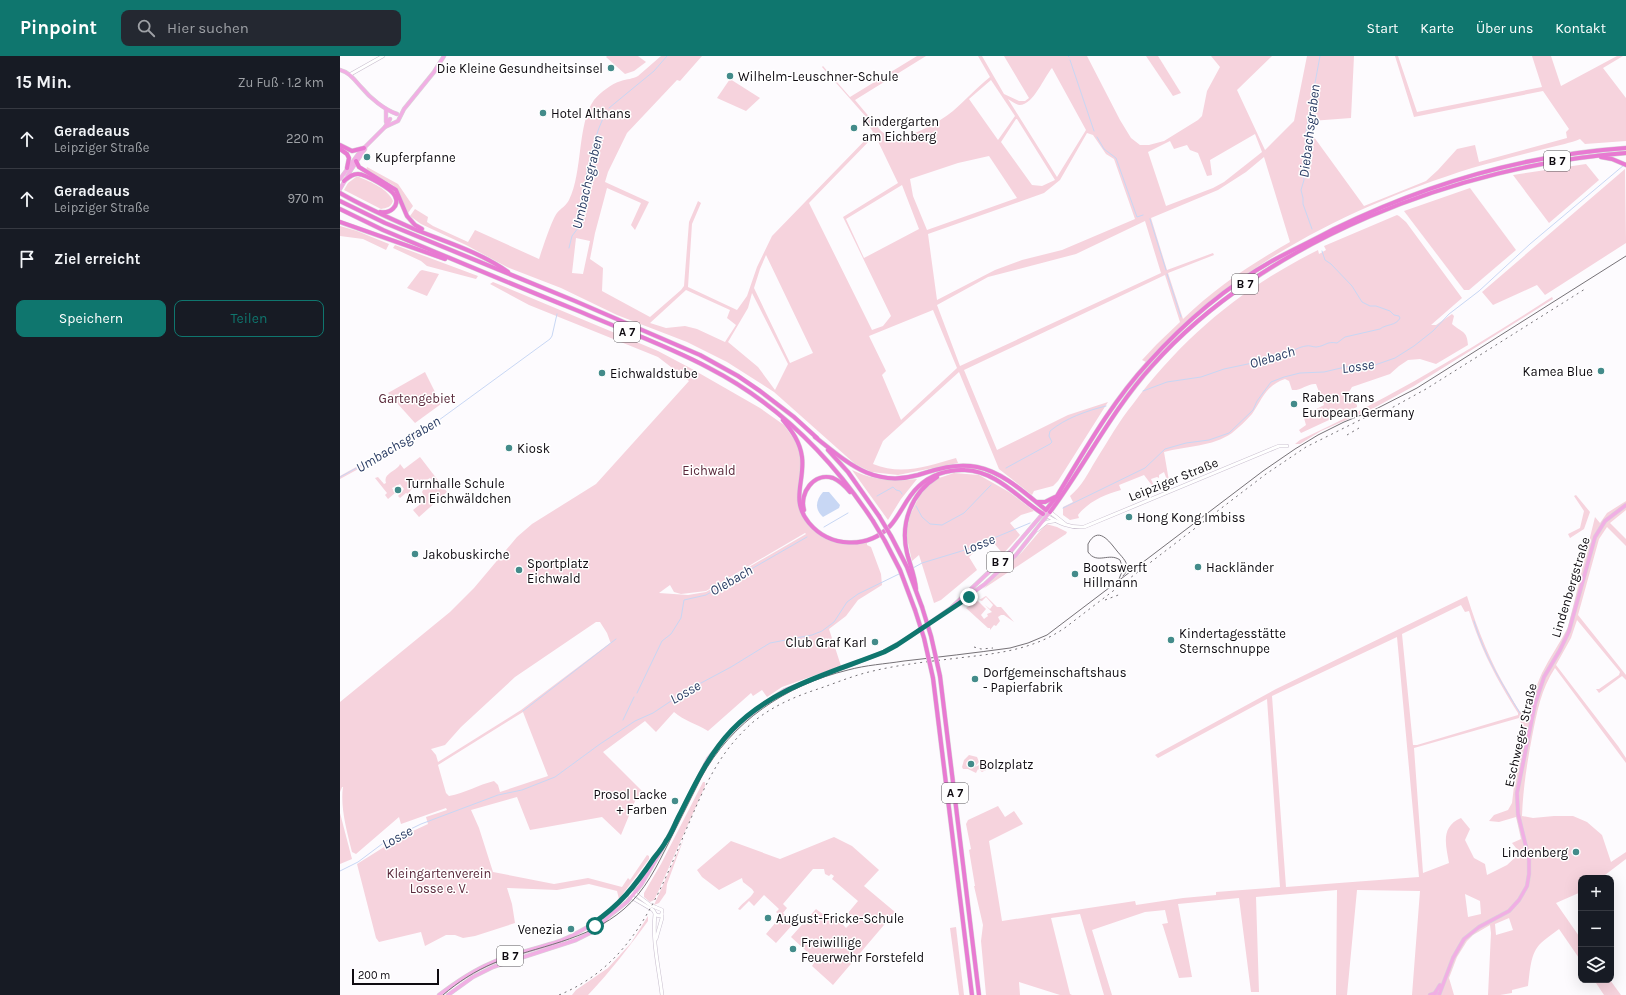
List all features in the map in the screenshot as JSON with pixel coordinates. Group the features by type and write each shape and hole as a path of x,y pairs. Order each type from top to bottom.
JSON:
{"highway":[{"path":"340,145 352,151 366,146"},
{"name":"B 7","path":"1048,513 1057,496 1116,403 1148,363 1186,324 1240,282 1271,262 1369,212 1445,183 1519,163 1577,153 1626,148"},
{"path":"340,149 347,154 349,158 347,168"},
{"name":"B 7","path":"1048,513 1131,392 1151,366 1189,328 1242,286 1306,248 1374,215 1452,186 1491,175 1544,163 1592,156 1626,154"},
{"path":"1592,156 1609,158 1626,166"},
{"path":"356,161 359,167 396,190 403,210 409,220 433,236"},
{"path":"342,180 353,175 361,174 393,193 396,201 394,209 386,213 376,212"},
{"path":"340,193 376,212 486,258 515,277"},
{"name":"A 7","path":"340,200 385,223 630,324 712,361 771,398 815,436 848,472 879,516 914,580 931,636 940,676 979,995"},
{"name":"A 7","path":"340,209 383,230 690,359 734,382 778,413 818,450 842,477 863,505 885,541 904,582 924,638 933,678 972,995"},
{"path":"340,222 415,249 469,266"},
{"path":"778,413 795,436 800,448 802,464 798,496 802,512 816,530 832,540 845,543 859,542 868,540 880,534 893,522 910,495 918,487 948,469"},
{"path":"815,436 854,467 876,476 895,479 966,465 985,469 1006,480 1036,502 1048,513"},
{"path":"914,580 907,554 905,529 911,507 926,485 948,469"},
{"path":"863,505 842,484 829,478 821,478 811,483 804,492 803,500 806,515 811,523 821,532 841,540 863,540 875,535 886,527 895,517 908,494 920,481 930,475 948,469 977,472 990,477 1004,484 1043,514"},
{"path":"1036,502 1046,502 1057,496"}],"main road":[{"path":"340,70 351,74 361,87 386,110 391,119 397,122 404,109 434,72 444,56"},
{"path":"381,105 396,113 399,118"},
{"path":"340,188 347,168 396,113 404,109"},
{"path":"385,127 387,119 386,110"},
{"path":"342,180 366,146"},
{"name":"Lindenbergstraße","path":"1553,662 1569,631 1595,537 1605,521 1626,505"},
{"path":"1043,514 1048,513"},
{"name":"B 7","path":"439,995 463,977 491,963 560,940 592,924 612,909 632,892 656,858 708,759 732,730 755,710 775,696 797,685 884,652 911,636 985,584 1012,559 1036,531 1048,513"},
{"name":"B 7","path":"952,607 1011,551 1043,514"},
{"name":"Eschweger Straße","path":"1438,994 1457,950 1467,936 1479,927 1512,908 1521,897 1528,883 1530,869 1529,859 1518,809 1518,786 1537,697 1544,677 1553,662"},
{"name":"B 7","path":"448,995 473,976 493,967 576,940 596,930 608,917 631,897 632,892"},
{"path":"592,924 595,926 596,930"},
{"path":"1430,995 1438,994"}],"street":[{"path":"351,74 383,56"},
{"name":"Leipziger Straße","path":"1048,513 1056,522 1076,528 1091,524 1279,446 1288,446"},
{"path":"1048,513 1066,525"},
{"path":"1036,531 1047,522 1056,522"},
{"path":"632,892 647,903 662,910 656,940"},
{"path":"631,897 658,916 662,914"},
{"path":"657,908 655,913 654,928 656,955 662,995"}],"green space":[{"path":"638,56 646,62 634,71 625,74 606,57"},
{"path":"661,56 702,56 680,81 677,80 627,133 608,172 605,182 649,202 635,230 631,225 641,203 607,188 590,259 603,268 602,291 650,317 684,286 689,222 698,201 701,203 692,224 688,287 737,310 747,296 757,267 772,236 873,132 867,123 867,118 822,67 823,66 850,97 917,56 926,56 855,100 881,131 894,140 933,125 953,111 990,77 978,56 982,56 1004,94 1019,101 1025,101 1029,98 1004,56 1087,56 1131,138 1140,145 1149,145 1164,141 1202,116 1207,91 1220,67 1211,56 1272,56 1237,90 1265,150 1294,121 1307,56 1354,56 1351,118 1311,121 1308,131 1311,133 1364,206 1426,181 1457,149 1475,145 1479,162 1567,138 1566,132 1569,129 1543,91 1414,117 1395,56 1398,56 1417,112 1542,87 1532,56 1551,56 1561,86 1617,56 1623,56 1603,68 1626,98 1626,141 1585,144 1580,139 1481,165 1427,183 1338,221 1296,243 1255,268 1216,297 1179,328 1146,362 1142,360 1180,322 1165,275 964,370 997,450 1068,415 1108,402 1058,481 1053,486 1034,491 1032,495 999,469 959,372 883,441 873,464 884,468 905,469 925,467 956,458 958,463 898,475 871,472 855,464 774,392 727,362 687,342 617,315 561,288 507,267 466,245 421,224 410,216 415,209 428,217 427,222 433,226 468,242 475,230 539,259 555,216 568,202 573,189 585,122 594,100 603,91 614,84 638,76","holes":["1052,68 1086,130 1057,177 1008,99 1018,105 1024,104 1029,101","991,80 1015,116 998,140 969,99","1016,119 1055,180 1042,186 1032,185 1001,142","1087,133 1093,135 1106,154 1114,159 1135,219 1062,250 1022,260 995,270 937,300 928,234 1044,193 1060,180","1255,134 1262,152 1224,182 1213,188 1166,206 1148,152 1170,141 1174,149 1187,145 1190,150 1198,153 1207,176 1212,175 1210,160","875,135 898,183 843,217 891,316 883,326 872,330 809,203","989,156 1017,198 927,230 913,196 910,179 958,163","1264,157 1290,242 1234,277 1183,319 1168,273 1214,255 1213,253 1167,270 1151,218 1218,190 1246,172","902,185 919,229 864,258 846,219","1145,221 1161,273 960,366 937,305 988,277 1076,254","576,238 590,241 583,274 572,273","766,255 813,353 790,363 754,288","686,290 730,310 727,318 736,325 725,342 697,329 685,326 666,328 650,323","752,293 788,364 775,390 758,367 728,342 748,308","933,310 957,368 901,420 882,375 886,371 869,336"]},
{"path":"1146,56 1158,56 1181,93 1173,96"},
{"path":"730,79 760,98 746,111 717,98"},
{"path":"1586,164 1599,180 1549,223 1513,175"},
{"path":"367,167 398,184 413,206 408,213 398,191 393,185 366,170"},
{"path":"1625,169 1626,243 1545,295 1537,285 1493,305 1482,292"},
{"path":"356,177 369,181 383,189 393,201 391,205 387,208 381,209 344,190 348,183"},
{"path":"1470,188 1516,250 1469,290 1464,290 1404,211"},
{"path":"1397,215 1406,222 1462,298 1431,325 1436,325 1452,314 1454,316 1452,324 1465,334 1468,345 1436,364 1420,359 1408,360 1390,374 1352,387 1349,392 1351,399 1357,407 1301,433 1299,430 1306,425 1304,418 1305,415 1324,405 1316,384 1292,390 1289,381 1285,379 1273,385 1245,422 1224,438 1199,446 1164,452 1170,487 1165,489 1163,483 1167,480 1164,472 1159,475 1159,478 1157,477 1151,479 1154,486 1159,484 1162,490 1157,492 1144,475 1119,485 1121,490 1103,496 1092,502 1082,510 1078,515 1079,518 1070,520 1063,515 1063,507 1073,502 1070,496 1078,488 1128,411 1152,379 1194,335 1240,297 1290,265 1318,250 1319,254 1326,250 1324,246"},
{"path":"340,226 389,244 386,250 363,239 340,236"},
{"path":"395,245 478,276 476,279 427,266 421,261 393,248"},
{"path":"422,270 439,274 427,296 407,288"},
{"path":"493,282 658,351 760,408 784,425 794,439 800,452 801,464 797,496 799,505 808,524 836,542 867,541 867,545 871,547 881,574 882,585 858,600 846,616 829,629 841,666 782,687 767,697 762,690 753,696 751,693 708,731 682,718 674,712 656,732 645,721 603,752 642,791 635,801 621,835 602,817 530,830 517,797 471,810 479,828 493,872 554,884 588,878 622,887 628,878 630,880 647,855 649,856 649,859 619,899 617,891 589,884 557,890 507,888 512,904 515,923 475,936 463,938 455,935 446,935 425,946 421,932 379,942 376,938 357,864 400,837 428,824 426,817 447,810 446,808 401,824 399,817 356,854 352,852 343,811 343,787 340,792 340,702 450,612 474,588 517,537 532,524 596,484 689,381 658,357 529,305 490,284","holes":["805,533 806,534 706,592 688,595 659,593 670,585 674,592 681,594 706,591","596,622 600,622 607,633 611,644 610,643 521,710 438,762 436,755 431,749 445,745 461,727 515,677","523,712 548,776 500,792 498,785 494,781 449,796 446,793 438,765"]},
{"path":"1552,297 1553,299 1414,386 1374,408 1321,431 1300,444 1295,444 1300,440 1397,391"},
{"name":"Gartengebiet","path":"425,372 441,404 415,423 388,393"},
{"path":"415,434 417,437 340,479 340,476"},
{"path":"420,457 447,492 419,517 413,510 423,502 425,498 422,492 431,486 430,482 432,480 430,478 420,484 415,482 412,484 413,487 408,494 406,493 400,498 398,496 404,489 400,484 392,488 395,493 388,499 385,495 387,493 375,478 378,477 384,484 386,483 385,480 387,475 400,464 404,469"},
{"path":"852,470 875,478 900,480 917,479 901,499 888,520"},
{"path":"954,473 979,475 1009,492 1034,511 1021,515 1010,523 1020,535 1003,554 993,542 975,551 969,557 977,570 941,600 934,603 919,555 912,561 906,534 910,515 920,495 939,478"},
{"path":"1576,495 1590,512 1584,529 1570,538 1568,534 1580,528 1584,511 1574,496"},
{"path":"1626,501 1626,510 1610,523 1626,539 1626,546 1607,527 1599,539 1578,615 1626,675 1626,680 1622,676 1599,693 1596,689 1599,689 1619,675 1620,672 1577,620 1571,638 1556,665 1618,746 1626,758 1626,763 1555,668 1546,684 1538,710 1527,766 1522,816 1533,818 1573,816 1587,822 1602,835 1611,862 1626,852 1626,859 1605,875 1578,875 1578,893 1556,903 1578,935 1578,957 1559,929 1537,947 1531,963 1528,986 1512,990 1512,993 1488,995 1491,933 1490,925 1473,935 1467,941 1457,957 1449,978 1454,995 1412,995 1420,891 1357,890 1347,995 1336,995 1337,890 1256,897 1259,992 1251,992 1239,898 1178,904 1192,977 1179,978 1162,924 1168,923 1165,910 1145,912 1092,930 1112,995 1104,995 1080,914 1051,918 1070,994 1072,995 1060,995 1019,982 1020,995 986,995 981,941 983,925 974,886 969,850 971,849 966,824 968,820 998,806 1005,817 1014,811 1023,824 989,841 1002,921 1135,901 1136,905 1216,895 1216,892 1280,887 1267,699 1158,758 1155,755 1276,689 1467,596 1480,635 1491,659 1503,683 1527,720 1535,690 1542,673 1568,627 1595,517 1600,523 1607,513","holes":["1461,605 1465,612 1469,611 1490,664 1518,715 1413,745 1402,634","1397,637 1419,877 1286,887 1272,696","1519,718 1524,732 1515,778 1512,803 1508,810 1494,815 1489,821 1499,822 1516,817 1521,839 1512,843 1520,853 1507,865 1487,875 1485,864 1474,858 1465,840 1470,829 1461,818 1454,822 1447,831 1446,843 1449,863 1423,873 1414,748","1465,894 1480,901 1481,914 1468,917","1509,918 1513,930 1496,935 1495,924"]},
{"path":"1046,524 1067,532 983,589 1022,552"},
{"path":"986,596 997,607 1001,607 1014,622 1004,615 1001,615 998,617 1000,621 990,630 990,628 988,628 966,608 978,601 986,609 981,615 984,619 988,616 987,614 992,612 985,605 990,609 993,605 986,597 982,601 979,600"},
{"path":"969,755 977,757 979,762 975,767 979,765 982,767 984,766 986,770 982,772 978,769 976,773 968,769 963,769 962,767 964,760"},
{"path":"703,782 705,782 705,786 658,892 654,900 650,902 644,897 644,893 661,864"},
{"path":"340,813 352,859 340,864"},
{"path":"834,837 852,846 879,870 864,886 895,912 833,985 812,966 816,960 791,937 816,909 828,918 836,917 846,928 854,920 848,913 858,901 832,879 834,876 831,874 829,876 825,874 824,869 813,869 783,904 787,908 783,913 794,923 776,943 766,934 776,922 775,921 781,916 776,912 779,909 764,895 754,906 749,901 740,910 738,909 754,892 743,882 742,878 719,890 702,877 697,870 731,841 780,859"},
{"path":"684,838 667,884 666,893 659,903 654,905"},
{"path":"648,916 648,921 634,940 588,995 572,995 576,990 608,968 631,943"},
{"path":"956,927 964,995 959,995 950,928"},
{"path":"1596,983 1612,983 1621,995 1604,995"}],"water":[{"path":"823,492 829,492 840,505 839,508 823,517 818,511 817,504"}],"waterway":[{"name":"Umbachsgraben","path":"609,108 654,71 667,56"},
{"name":"Diebachsgraben","path":"1312,229 1303,204 1301,190 1304,180 1303,167 1305,161 1306,132 1320,56"},
{"path":"1070,60 1094,131"},
{"name":"Umbachsgraben","path":"569,248 572,236 578,228 590,157 604,116"},
{"path":"1097,137 1104,149 1116,158 1137,217 1143,215"},
{"name":"Losse","path":"1063,508 1145,468 1165,449 1186,443 1209,440 1229,433 1253,410 1257,401 1271,382 1300,373 1324,372 1358,364 1375,365 1395,358 1414,346 1433,331 1449,314 1479,291 1530,244 1624,165"},
{"path":"1150,219 1166,270"},
{"name":"Olebach","path":"1143,391 1167,382 1201,377 1224,369 1262,361 1267,356 1282,356 1301,347 1316,347 1328,343 1337,343 1345,337 1380,329 1398,321 1400,318 1399,316 1394,315 1390,311 1376,306 1370,306 1362,302 1352,286 1331,264 1325,260 1322,251"},
{"path":"1167,274 1181,317"},
{"name":"Umbachsgraben","path":"340,477 424,431 550,339 557,314"},
{"name":"Olebach","path":"1006,468 1050,444 1052,442 1049,436 1050,431 1056,426 1069,419 1106,406"},
{"name":"Olebach","path":"916,506 922,517 930,524 942,525 964,513 991,485"},
{"name":"Olebach","path":"877,496 893,487 902,494"},
{"name":"Olebach","path":"824,527 848,513"},
{"name":"Losse","path":"913,568 922,563 965,550 1030,523"},
{"name":"Olebach","path":"637,693 662,641 671,634 681,618 684,600 706,595 807,537"},
{"name":"Losse","path":"340,871 358,862 386,841 421,824 498,795 522,790 555,777 600,744 635,721 653,713 686,691 731,667 770,643 812,635 822,631 834,622 847,602 858,594 899,574"},
{"path":"1474,621 1488,657 1520,713"},
{"path":"523,711 616,639"},
{"name":"Olebach","path":"623,720 634,697"}],"tram line":[{"path":"443,995 467,977 487,966 510,957 578,936 610,920 624,909 650,878 701,778 713,758 744,723 782,696 803,685 855,668 1010,648 1028,643 1047,635 1263,471 1295,449 1318,435 1344,422 1376,409 1417,388 1626,256"},
{"path":"1119,579 1123,569 1120,560 1112,557 1095,558 1092,556 1088,552 1088,544 1092,538 1099,535 1107,539 1122,557 1127,567 1127,570 1123,576"}],"railway":[{"path":"1377,416 1426,389 1585,289"},
{"path":"559,995 586,981 608,964 627,943 657,896 716,766 741,734 752,723 768,711 793,698 866,673 901,665 995,653 1024,647 1039,642 1066,627 1266,474 1306,447 1382,409"},
{"path":"1347,435 1359,428"},
{"path":"1105,600 1121,594"},
{"path":"974,647 981,649 993,648"}],"place":[{"name":"Die Kleine Gesundheitsinsel","path":"611,68"},
{"name":"Wilhelm-Leuschner-Schule","path":"730,76"},
{"name":"Hotel Althans","path":"543,113"},
{"name":"Kindergarten am Eichberg","path":"854,128"},
{"name":"Kupferpfanne","path":"367,157"},
{"name":"Kamea Blue","path":"1601,371"},
{"name":"Eichwaldstube","path":"602,373"},
{"name":"Raben Trans European Germany","path":"1294,404"},
{"name":"Kiosk","path":"509,448"},
{"name":"Turnhalle Schule Am Eichwäldchen","path":"398,490"},
{"name":"Hong Kong Imbiss","path":"1129,517"},
{"name":"Jakobuskirche","path":"415,554"},
{"name":"Hackländer","path":"1198,567"},
{"name":"Sportplatz Eichwald","path":"519,570"},
{"name":"Bootswerft Hillmann","path":"1075,574"},
{"name":"Kindertagesstätte Sternschnuppe","path":"1171,640"},
{"name":"Club Graf Karl","path":"875,642"},
{"name":"Dorfgemeinschaftshaus - Papierfabrik","path":"975,679"},
{"name":"Bolzplatz","path":"971,764"},
{"name":"Prosol Lacke + Farben","path":"675,801"},
{"name":"Lindenberg","path":"1576,852"},
{"name":"August-Fricke-Schule","path":"768,918"},
{"name":"Venezia","path":"571,929"},
{"name":"Freiwillige Feuerwehr Forstefeld","path":"793,949"}],"route":[{"path":"595,926 592,924 616,906 630,892 641,877 666,841 708,759 732,730 741,722 755,710 786,690 884,652 897,645 969,597"}],"park label":[{"name":"Eichwald","path":"709,470"},
{"name":"Kleingartenverein Losse e. V.","path":"439,880"}]}
